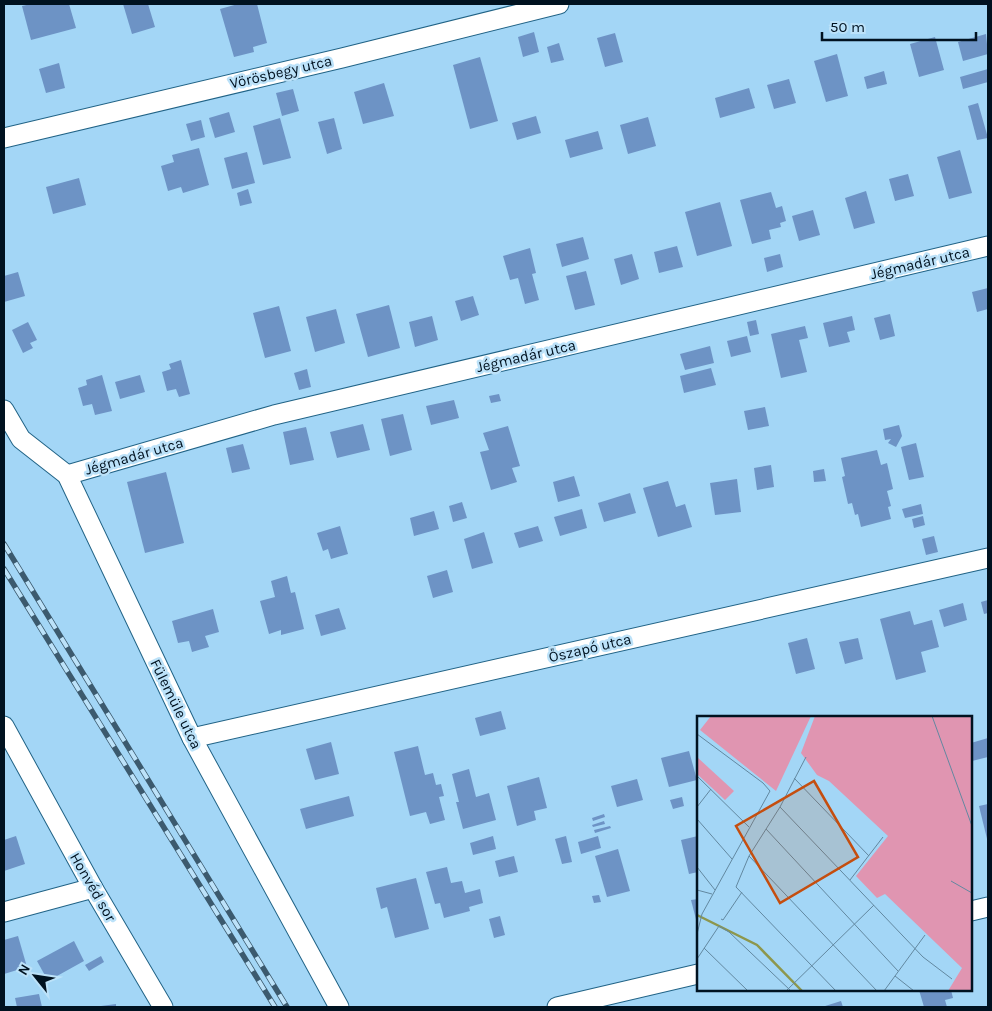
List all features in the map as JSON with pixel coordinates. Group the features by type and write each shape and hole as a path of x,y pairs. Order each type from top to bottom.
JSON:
{"street":[{"name":"Vörösbegy utca","path":"4,138 342,58 559,4"},
{"name":"Jégmadár utca","path":"66,475 274,415 988,246"},
{"name":"Fülemüle utca","path":"4,410 22,439 66,475 192,738 339,1007"},
{"name":"Őszapó utca","path":"192,738 988,558"},
{"name":"Honvéd sor","path":"4,726 24,766 93,888 163,1007"},
{"path":"4,912 93,888"},
{"path":"972,911 988,907"},
{"path":"557,1007 697,974"}],"building":[{"path":"31,4 69,4 76,28 31,40 22,6"},
{"path":"123,4 148,4 155,27 132,34"},
{"path":"238,4 257,4 267,43 253,47 254,52 234,57 220,9"},
{"path":"534,32 539,52 523,57 518,37"},
{"path":"615,33 623,62 605,67 597,38"},
{"path":"986,34 988,54 963,61 958,42"},
{"path":"935,37 944,70 919,77 910,44"},
{"path":"559,43 564,60 551,63 547,47"},
{"path":"837,54 848,96 826,102 814,61"},
{"path":"480,57 498,121 470,129 453,65"},
{"path":"59,63 65,88 46,93 39,69"},
{"path":"988,69 988,82 963,89 960,77"},
{"path":"884,71 887,84 867,89 864,77"},
{"path":"789,79 796,103 774,109 767,85"},
{"path":"384,83 394,116 363,124 354,92"},
{"path":"749,88 755,108 720,118 715,98"},
{"path":"293,89 299,111 282,116 276,93"},
{"path":"978,103 988,138 977,140 968,106"},
{"path":"229,112 235,132 215,138 209,118"},
{"path":"536,116 541,133 517,140 512,123"},
{"path":"648,117 656,146 628,154 620,125"},
{"path":"280,118 291,158 263,165 253,126"},
{"path":"334,118 342,149 327,154 318,122"},
{"path":"201,120 205,137 191,141 186,124"},
{"path":"598,131 603,149 570,158 565,140"},
{"path":"199,148 209,185 183,193 181,187 168,191 161,166 174,162 172,155"},
{"path":"960,150 972,193 949,199 937,157"},
{"path":"247,152 255,183 232,189 224,158"},
{"path":"908,174 914,196 895,201 889,179"},
{"path":"79,178 86,205 53,214 46,187"},
{"path":"248,189 252,203 240,206 237,193"},
{"path":"866,191 875,223 854,229 845,198"},
{"path":"771,192 776,208 782,206 786,221 780,223 781,227 769,230 771,239 752,244 740,200"},
{"path":"720,202 732,246 697,256 685,212"},
{"path":"813,210 820,235 799,241 792,216"},
{"path":"583,237 589,259 562,267 556,244"},
{"path":"677,246 683,267 659,273 654,252"},
{"path":"530,248 536,273 532,274 539,300 525,304 518,278 510,280 503,256"},
{"path":"632,254 639,279 621,285 614,259"},
{"path":"780,254 783,267 767,272 764,258"},
{"path":"586,271 595,305 575,310 566,276"},
{"path":"18,272 25,296 4,302 4,276"},
{"path":"988,288 988,309 977,312 972,292"},
{"path":"473,296 479,315 461,321 455,301"},
{"path":"389,305 400,348 368,357 356,314"},
{"path":"279,306 291,351 265,358 253,313"},
{"path":"336,309 345,343 315,352 306,317"},
{"path":"890,314 895,336 880,340 874,318"},
{"path":"432,316 438,340 415,347 409,322"},
{"path":"852,316 855,330 847,332 850,342 829,347 823,323"},
{"path":"756,320 759,334 750,336 747,322"},
{"path":"28,322 37,340 30,343 33,348 23,353 12,330"},
{"path":"805,326 808,338 799,340 807,372 781,378 771,334"},
{"path":"747,336 751,352 731,357 727,341"},
{"path":"710,346 714,363 685,370 680,354"},
{"path":"181,360 190,394 179,397 176,389 167,391 162,372 171,369 169,364"},
{"path":"711,368 716,385 684,393 680,376"},
{"path":"307,369 311,387 299,390 294,373"},
{"path":"102,375 112,411 95,415 92,404 83,406 78,388 87,385 86,380"},
{"path":"140,375 145,392 120,399 115,382"},
{"path":"499,394 501,401 491,403 489,396"},
{"path":"454,400 459,418 431,425 426,406"},
{"path":"765,407 769,426 748,430 744,411"},
{"path":"403,414 412,450 390,456 381,419"},
{"path":"363,424 370,450 337,458 330,432"},
{"path":"899,425 902,436 896,447 888,443 891,439 885,440 883,429"},
{"path":"508,426 520,466 512,468 517,482 491,490 480,452 489,450 483,433"},
{"path":"306,427 314,460 290,465 283,432"},
{"path":"916,443 924,477 909,480 901,447"},
{"path":"243,444 250,469 232,473 226,448"},
{"path":"877,450 881,465 887,463 893,489 887,491 891,506 888,507 891,519 861,527 858,514 855,515 852,503 848,504 842,477 845,476 841,458"},
{"path":"771,465 774,487 757,490 754,468"},
{"path":"824,469 826,481 814,482 813,471"},
{"path":"166,472 184,543 145,553 127,482"},
{"path":"574,476 580,496 558,502 553,482"},
{"path":"737,479 741,512 715,515 710,483"},
{"path":"668,481 676,507 685,504 692,527 658,537 643,488"},
{"path":"630,493 636,513 604,522 598,503"},
{"path":"462,502 467,518 453,522 449,506"},
{"path":"921,504 923,514 905,518 902,509"},
{"path":"582,509 587,528 560,536 554,517"},
{"path":"434,511 439,529 414,536 410,518"},
{"path":"923,516 925,525 914,528 912,519"},
{"path":"340,526 348,554 331,559 328,549 323,551 317,533"},
{"path":"538,526 543,541 519,548 514,533"},
{"path":"484,532 493,563 472,569 464,539"},
{"path":"934,536 938,552 926,555 922,539"},
{"path":"447,570 453,592 433,598 427,576"},
{"path":"287,576 291,593 295,592 304,629 281,635 281,630 269,634 260,601 275,597 271,581"},
{"path":"988,600 988,613 984,614 981,602"},
{"path":"963,603 967,620 944,627 939,610"},
{"path":"339,608 346,629 321,636 315,615"},
{"path":"213,609 219,632 205,636 209,647 192,652 189,641 178,643 172,621"},
{"path":"910,611 914,625 932,620 939,647 921,652 926,672 896,680 880,619"},
{"path":"807,638 815,669 796,674 788,643"},
{"path":"858,638 863,659 845,664 839,642"},
{"path":"501,711 506,729 480,736 475,718"},
{"path":"988,738 988,757 972,761 972,743"},
{"path":"331,742 339,774 315,780 306,749"},
{"path":"418,746 425,775 433,773 436,785 441,784 444,796 439,797 445,820 430,824 426,812 410,816 394,752"},
{"path":"689,751 697,780 669,787 661,758"},
{"path":"469,769 476,797 489,793 496,820 463,829 456,802 459,802 452,774"},
{"path":"539,777 547,808 534,811 536,820 517,826 507,786"},
{"path":"637,779 643,800 617,807 611,786"},
{"path":"349,796 354,816 306,829 300,809"},
{"path":"682,797 684,806 673,809 670,800"},
{"path":"988,804 988,843 979,806"},
{"path":"604,814 605,817 593,821 592,818"},
{"path":"604,821 605,824 593,827 592,825"},
{"path":"610,826 611,828 595,833 594,830"},
{"path":"16,836 25,864 4,871 4,840"},
{"path":"493,836 496,849 473,855 470,843"},
{"path":"566,836 572,862 562,864 555,839"},
{"path":"598,836 601,848 581,854 578,842"},
{"path":"697,836 697,872 689,874 681,840"},
{"path":"618,849 630,891 607,897 595,856"},
{"path":"514,856 518,872 499,877 495,861"},
{"path":"447,867 451,883 462,881 465,893 480,889 483,903 469,907 470,911 444,918 440,903 435,904 426,872"},
{"path":"416,878 429,929 395,938 387,907 381,909 376,888"},
{"path":"599,895 601,902 594,903 592,896"},
{"path":"697,899 697,923 691,900"},
{"path":"500,916 505,935 494,938 489,919"},
{"path":"18,936 27,967 4,974 4,940"},
{"path":"74,941 84,961 48,981 37,961"},
{"path":"101,956 104,962 89,971 85,965"},
{"path":"919,991 951,991 953,998 945,1000 947,1007 924,1007"},
{"path":"39,994 42,1007 17,1007 15,998"},
{"path":"841,1001 843,1007 822,1007"},
{"path":"116,1004 116,1007 101,1007 101,1006"}],"railway":[{"path":"4,544 287,1007"},
{"path":"4,569 275,1007"}]}
